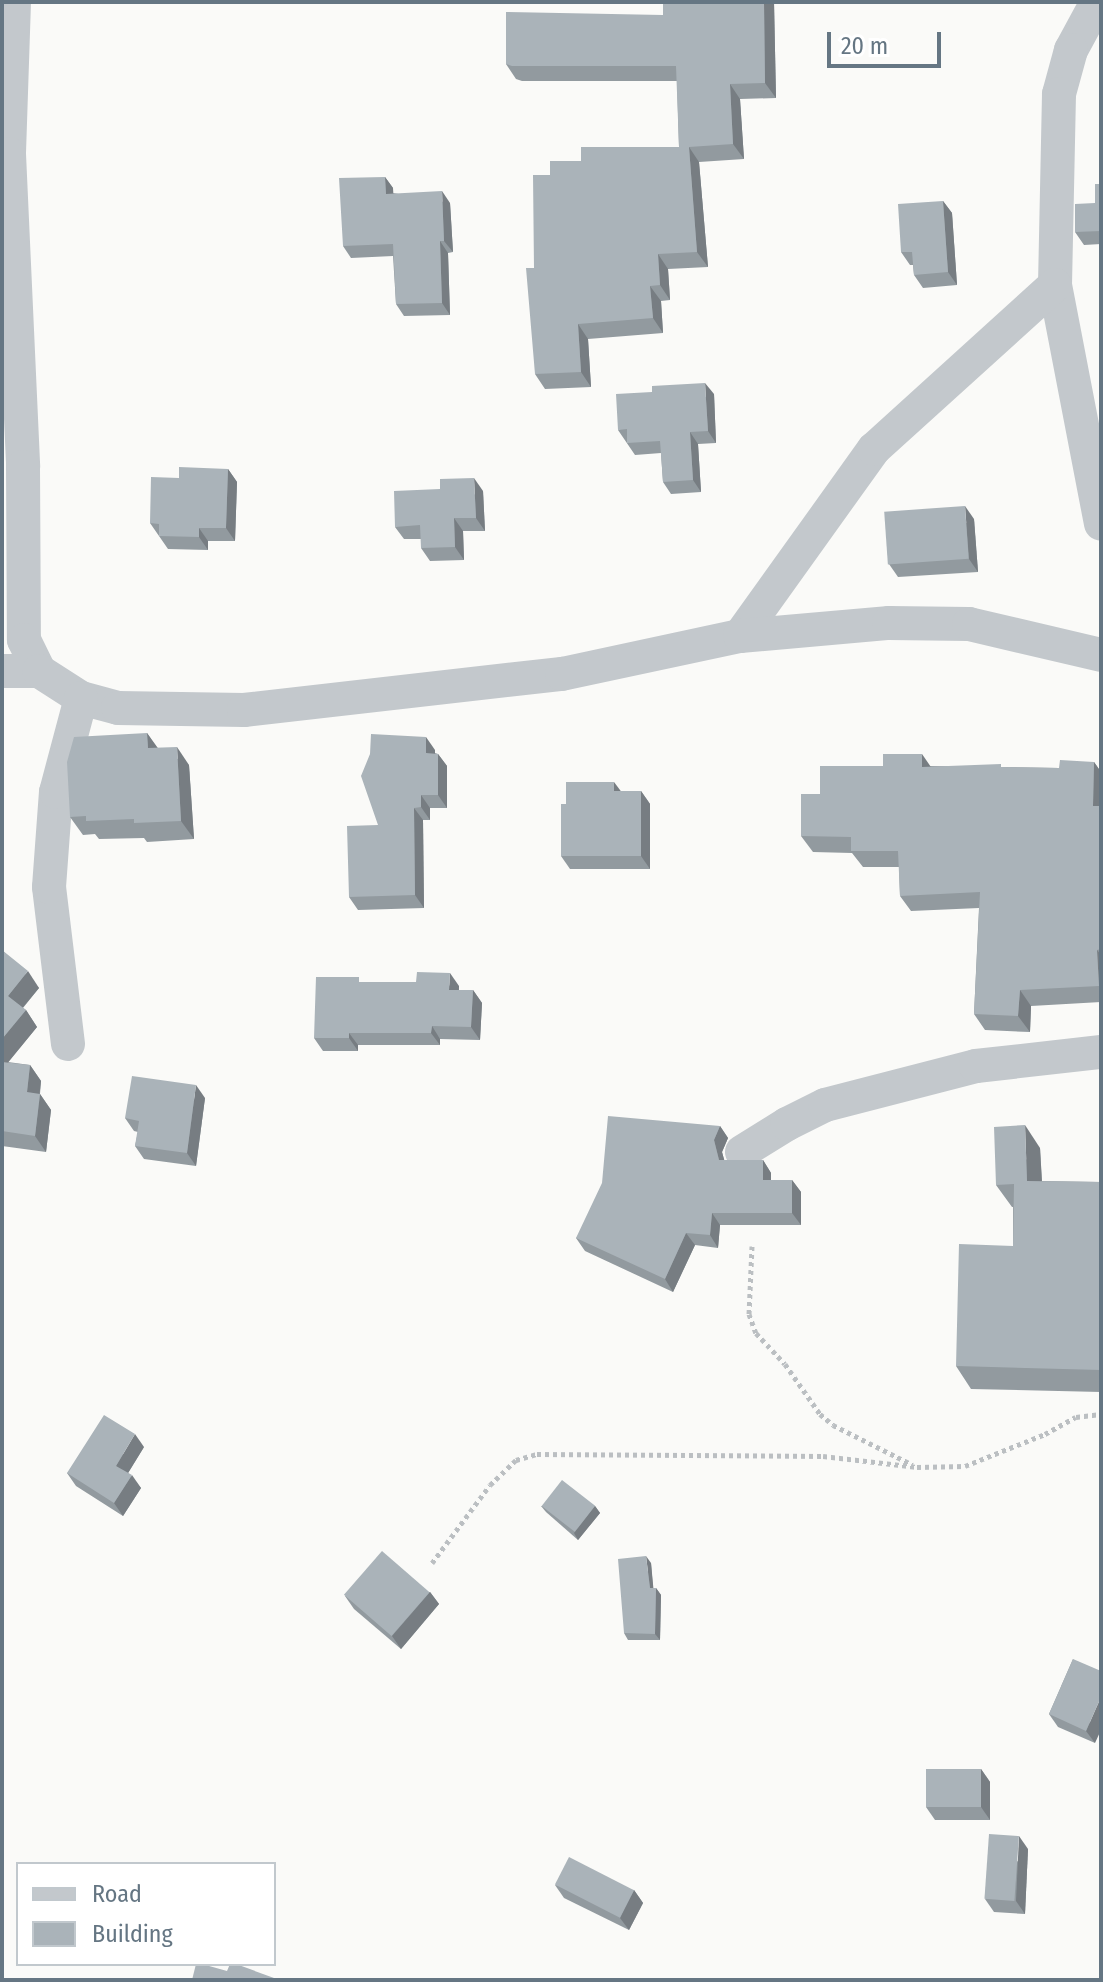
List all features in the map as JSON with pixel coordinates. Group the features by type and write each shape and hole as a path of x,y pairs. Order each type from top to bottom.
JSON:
{"street":[{"path":"14,2 9,154 23,467 24,640 39,671 81,698 118,708 244,710 562,674 740,636 945,622 969,624 1101,655"},
{"path":"1097,2 1071,50 1059,94 1055,285 1101,524"},
{"path":"740,636 874,449 1055,285"},
{"path":"2,671 39,671"},
{"path":"68,1044 49,887 56,792 81,698"},
{"path":"742,1152 825,1105 976,1066 1101,1052"}],"path":[{"path":"752,1246 749,1314 756,1333 785,1364 820,1414 833,1425 917,1467"},
{"path":"432,1563 490,1485 516,1460 537,1454 823,1456 917,1467 965,1466 1045,1434 1076,1417 1101,1414"}],"building":[{"path":"663,2 764,2 765,83 730,84 733,144 689,147 697,252 658,254 660,285 650,286 653,318 578,324 581,372 535,374 526,268 534,268 533,175 550,175 550,161 581,161 581,147 679,147 676,66 512,66 506,64 506,12 663,15"},
{"path":"385,177 386,194 442,191 442,303 396,304 393,244 343,246 339,178"},
{"path":"1095,184 1101,184 1101,231 1075,232 1075,204 1095,203"},
{"path":"943,201 948,272 914,275 912,252 901,252 898,204"},
{"path":"705,383 708,431 690,432 693,480 663,482 660,441 627,443 627,429 618,430 616,394 652,392 652,386"},
{"path":"179,467 228,469 226,528 199,528 199,537 159,536 159,524 150,523 151,477 179,478"},
{"path":"474,478 476,518 454,518 455,547 421,548 420,525 395,527 394,491 440,489 440,479"},
{"path":"965,506 969,559 888,565 884,512"},
{"path":"147,733 148,748 177,747 181,821 134,823 134,819 86,821 86,816 70,817 67,762 74,737"},
{"path":"371,734 426,737 426,753 438,754 438,795 421,795 421,807 414,808 415,895 349,897 347,826 378,825 361,776 370,754"},
{"path":"883,754 922,754 922,767 1001,764 1001,767 1059,768 1060,760 1094,762 1093,806 1101,806 1099,986 1020,990 1018,1016 974,1014 980,892 900,896 898,851 851,851 851,837 801,836 801,794 820,794 820,766 883,766"},
{"path":"566,782 614,782 614,791 641,791 641,856 561,856 561,804 566,804"},
{"path":"2,950 28,971 8,996 26,1010 2,1039"},
{"path":"417,972 450,973 449,990 473,990 471,1027 432,1026 431,1033 349,1033 349,1038 314,1038 316,977 359,977 359,982 416,982"},
{"path":"2,1062 30,1065 27,1092 40,1094 35,1136 2,1131"},
{"path":"132,1076 196,1085 187,1153 135,1146 139,1121 125,1118"},
{"path":"608,1116 720,1126 714,1140 719,1160 763,1160 763,1180 792,1180 792,1213 712,1213 710,1235 686,1233 665,1279 576,1238 602,1183"},
{"path":"1025,1125 1027,1181 1101,1182 1101,1370 956,1366 959,1244 1013,1246 1014,1184 996,1185 994,1127"},
{"path":"104,1415 135,1434 116,1466 132,1475 114,1503 67,1473"},
{"path":"562,1480 595,1506 575,1532 542,1506"},
{"path":"382,1551 430,1592 391,1636 344,1595"},
{"path":"646,1556 650,1588 656,1588 655,1634 624,1633 618,1559"},
{"path":"1073,1659 1101,1671 1101,1697 1086,1731 1049,1714"},
{"path":"926,1769 981,1769 981,1807 926,1807"},
{"path":"989,1834 1019,1836 1014,1901 984,1899"},
{"path":"569,1857 634,1890 620,1918 555,1885"},
{"path":"196,1966 227,1971 229,1966 241,1966 274,1978 273,1980 192,1980"}]}
